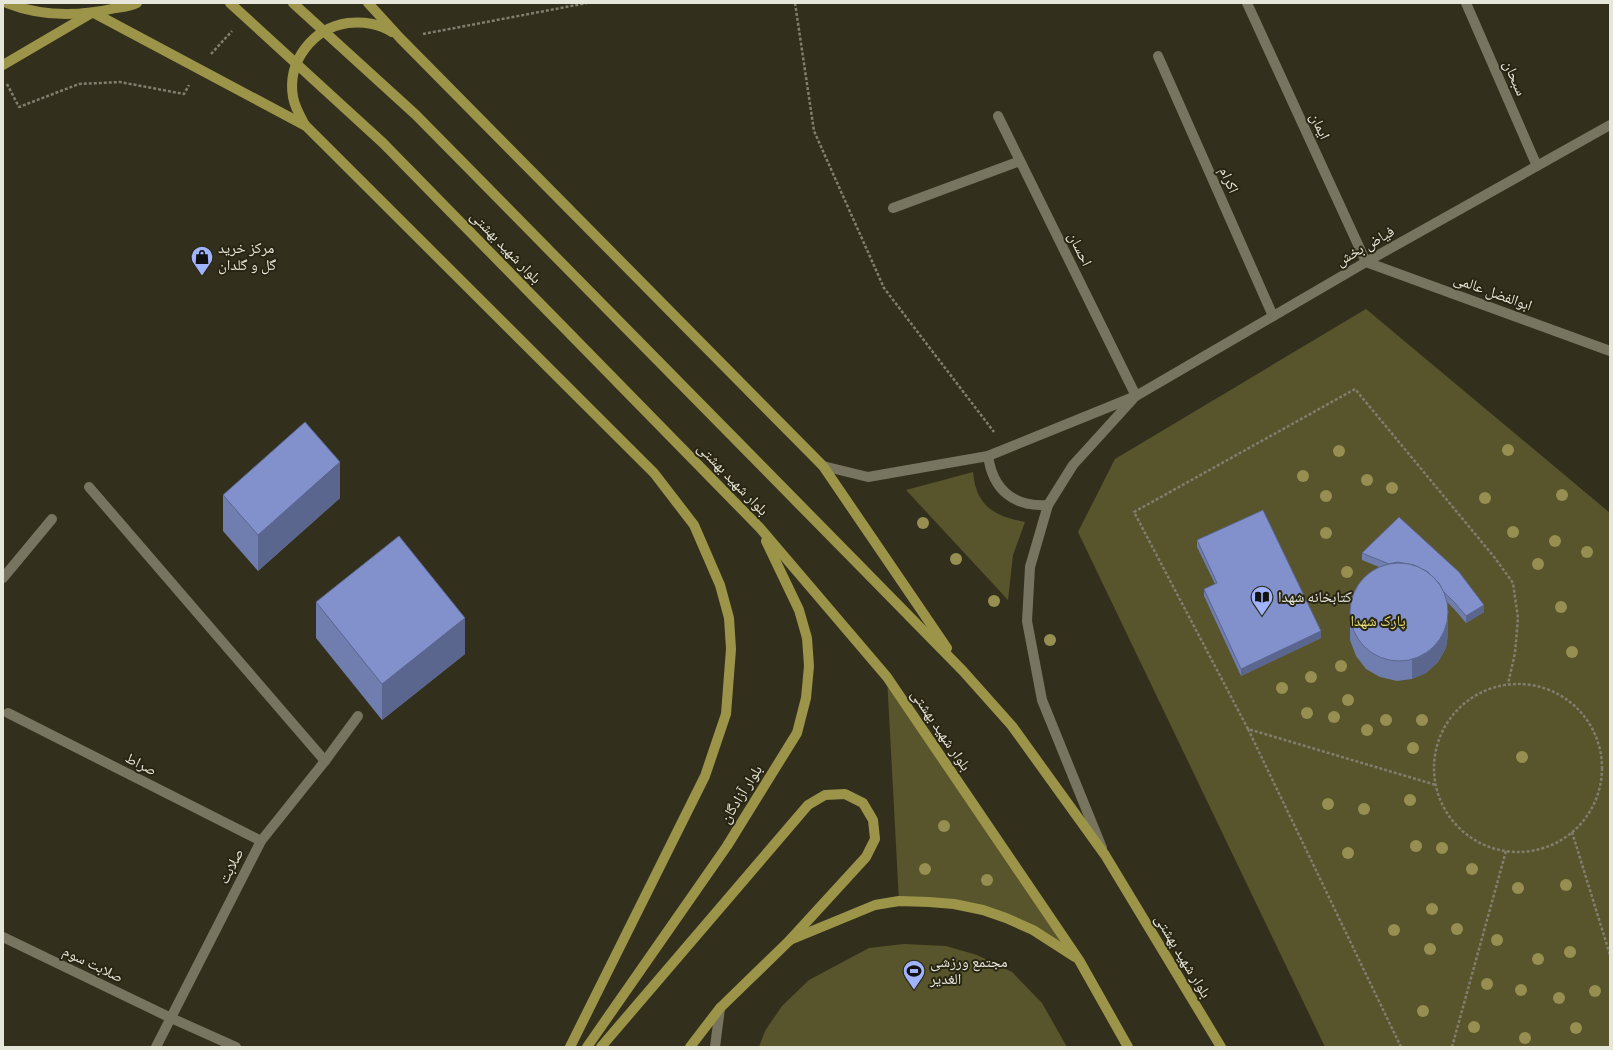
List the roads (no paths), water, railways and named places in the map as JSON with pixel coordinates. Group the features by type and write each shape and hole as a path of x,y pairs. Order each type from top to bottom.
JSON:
{"main road":[{"path":"7,3 53,14 92,14 137,3"},
{"name":"بلوار شهید بهشتی","path":"230,3 383,143 760,528 887,677 1079,960 1128,1047"},
{"name":"بلوار شهید بهشتی","path":"293,3 416,115 963,671 1012,726 1105,855 1221,1047"},
{"path":"368,3 400,38 824,466 963,671"},
{"path":"3,65 92,14"},
{"path":"92,14 306,126"},
{"path":"400,38 387,29 372,23 356,22 340,24 326,30 313,39 303,51 296,65 292,81 293,97 298,112 306,126 654,473 694,525 720,585 729,618 730,641 726,714 705,776 570,1047"},
{"name":"بلوار آزادگان","path":"587,1047 726,846 797,733 806,698 809,666 807,638 799,610 760,528"},
{"path":"601,1047 808,805 825,795 845,794 862,803 873,820 875,839 866,857 790,940 720,1008 690,1047"},
{"path":"790,940 875,905 899,901 954,904 1006,918 1033,930 1079,960"}],"street":[{"name":"ایمان","path":"1247,3 1366,262"},
{"name":"سبحان","path":"1466,3 1537,166"},
{"name":"اکرام","path":"1158,56 1274,316"},
{"name":"احسان","path":"998,116 1136,396"},
{"name":"فیاض بخش","path":"1136,396 1366,262 1610,125"},
{"path":"892,208 1020,161"},
{"name":"ابوالفضل عالمی","path":"1366,262 1610,351"},
{"path":"824,466 868,477 988,456 1136,396"},
{"path":"1105,855 1042,700 1027,621 1030,567 1048,505 1073,465 1136,396"},
{"path":"988,456 990,469 994,480 1011,498 1035,506 1048,505"},
{"path":"89,487 325,761"},
{"path":"3,578 52,519"},
{"name":"صراط","path":"8,713 260,841"},
{"name":"صلابت","path":"156,1047 260,841 325,761 358,716"},
{"name":"صلابت سوم","path":"3,937 171,1018 236,1047"},
{"path":"715,1047 720,1008"}],"place":[{"name":"مرکز خرید گل و گلدان","path":"202,276"},
{"name":"کتابخانه شهدا","path":"1262,616"},
{"name":"مجتمع ورزشی الغدیر","path":"914,990"}],"park label":[{"name":"پارک شهدا","path":"1378,621"}]}
